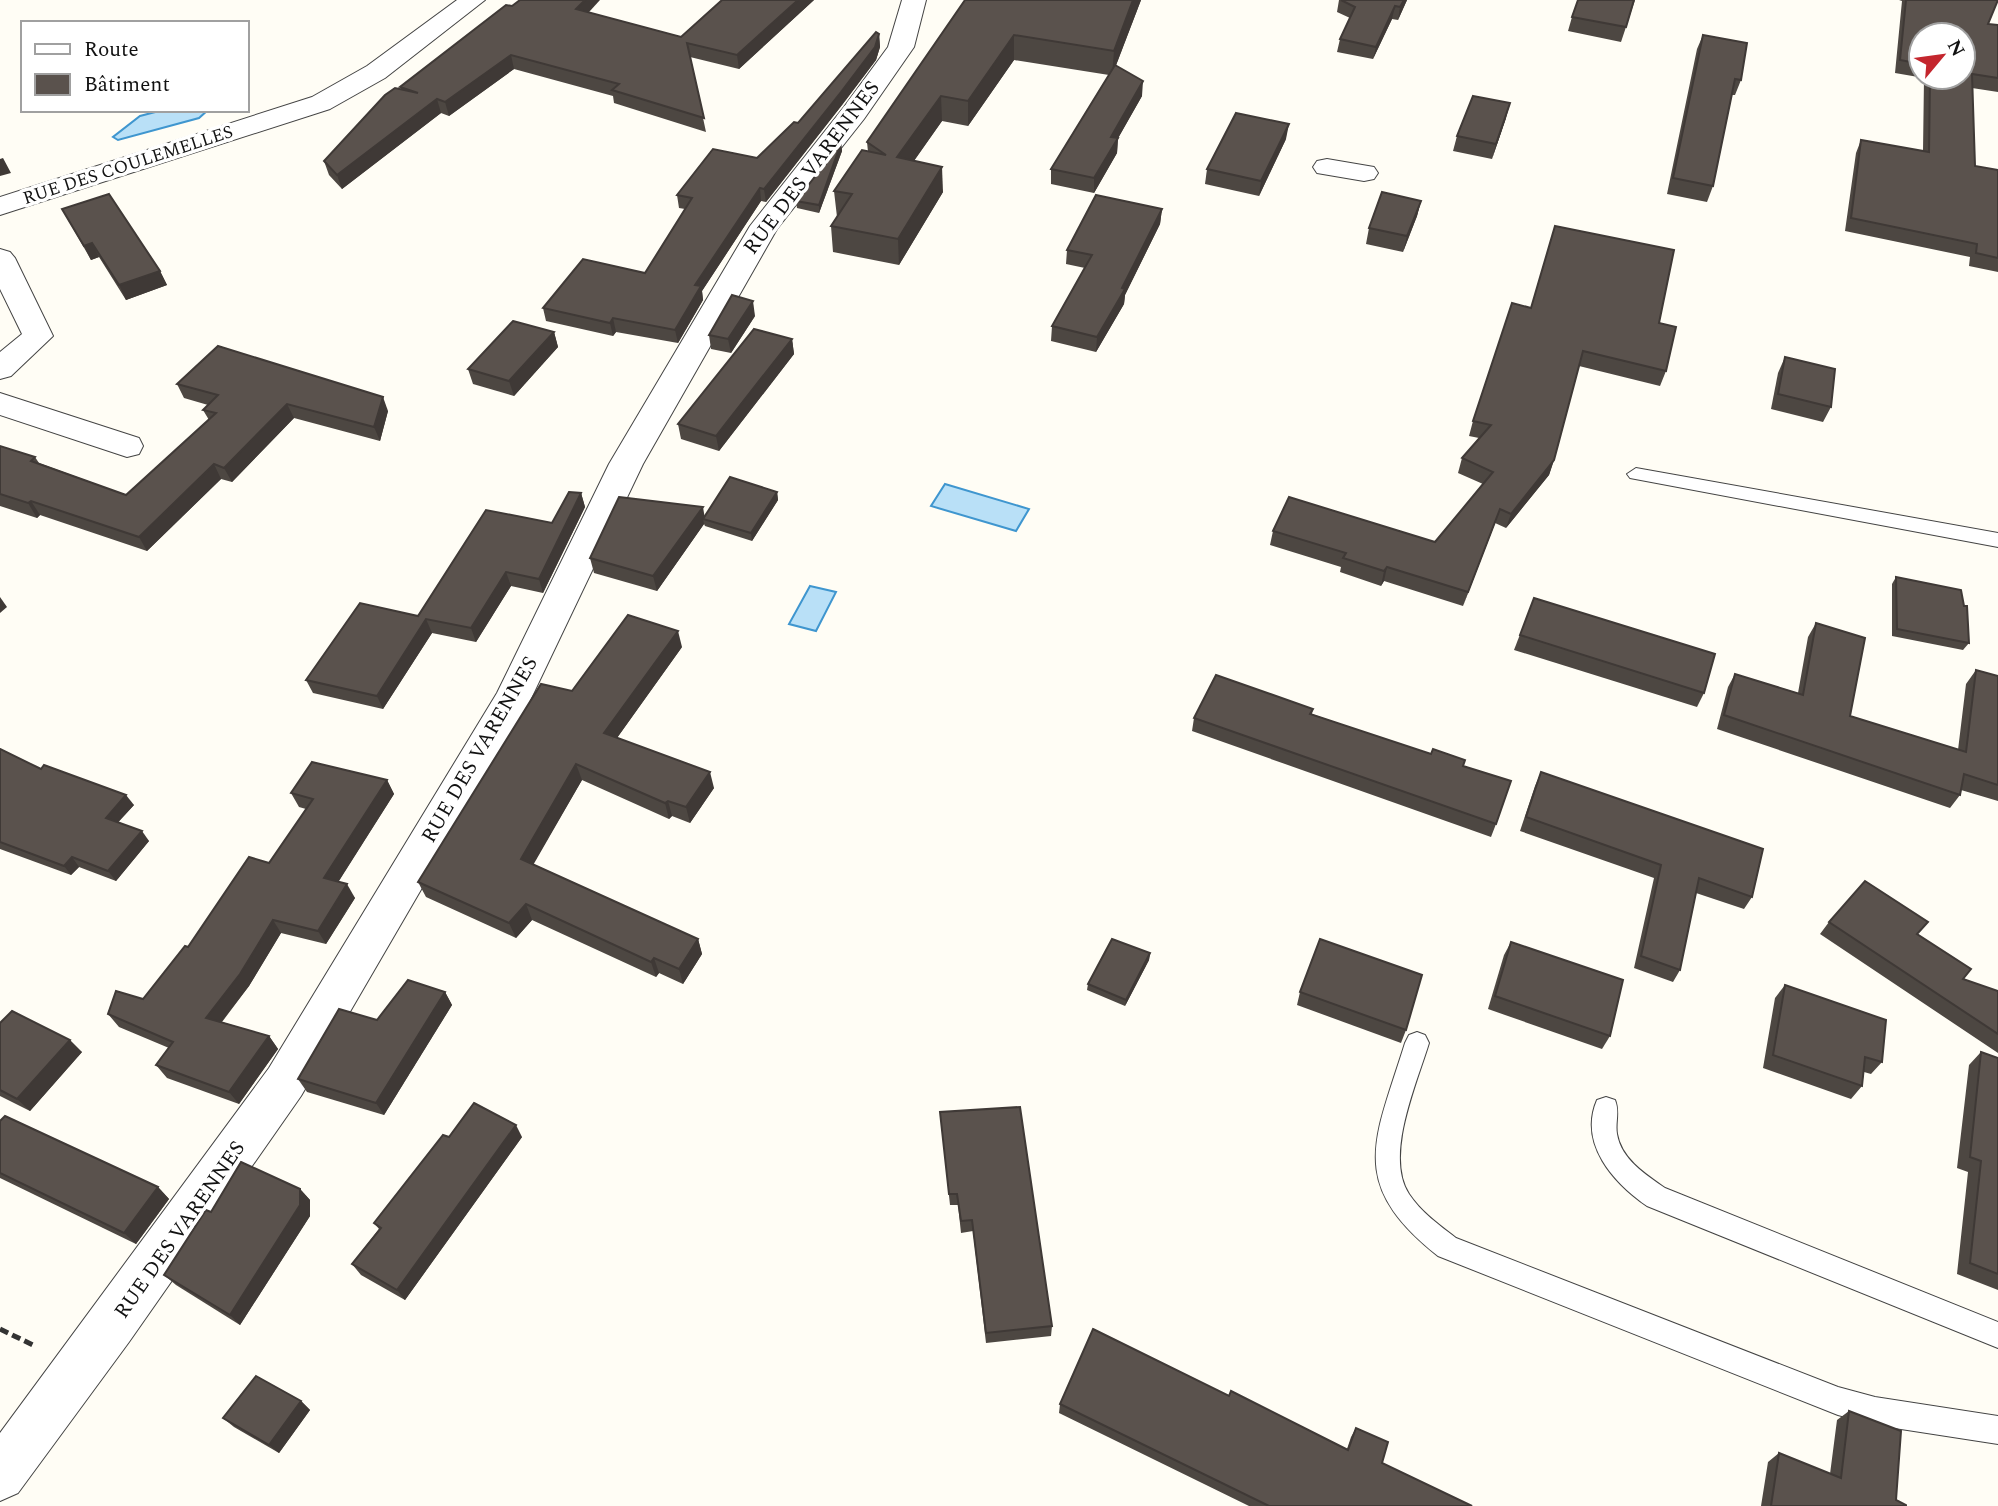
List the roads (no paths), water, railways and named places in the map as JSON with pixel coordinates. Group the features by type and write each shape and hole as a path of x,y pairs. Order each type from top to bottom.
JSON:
{"street":[{"name":"RUE DES COULEMELLES","path":"0,206 321,103 376,72 473,0"},
{"name":"RUE DES VARENNES","path":"0,1475 112,1325 285,1082 513,699 626,464 764,226 854,113 901,47 915,0"},
{"path":"1326,167 1364,173"},
{"path":"0,258 38,336 0,369"},
{"path":"0,404 127,446"}],"lane":[{"path":"1636,474 1998,540"},
{"path":"1417,1044 1385,1165 1392,1193 1413,1223 1428,1235 1447,1247 1838,1401 1875,1411 1998,1430"},
{"path":"1606,1108 1605,1135 1612,1154 1643,1190 1665,1203 1998,1335"}],"water":[{"path":"155,112 206,112 199,118 118,140 113,137 140,116"},
{"path":"945,484 1029,509 1016,531 931,506"},
{"path":"810,586 836,592 816,631 789,624"}]}
